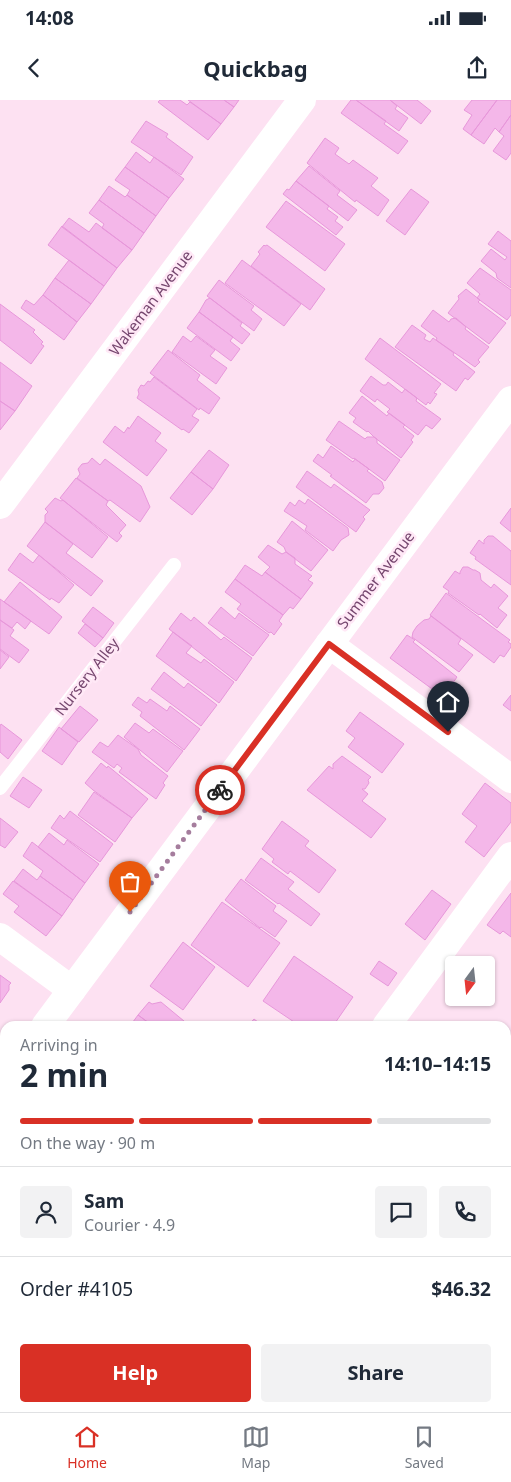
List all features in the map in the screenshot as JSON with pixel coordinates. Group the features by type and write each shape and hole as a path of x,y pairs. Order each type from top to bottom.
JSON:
{"street":[{"name":"Wakeman Avenue","path":"0,505 302,100"},
{"name":"Summer Avenue","path":"49,1021 511,400"},
{"path":"329,644 511,779"},
{"path":"390,1021 511,856"},
{"path":"0,937 72,990"}],"lane":[{"name":"Nursery Alley","path":"0,788 174,565"}],"building":[{"path":"160,100 180,100 187,105 190,102 221,124 208,140 158,102"},
{"path":"188,100 224,100 234,107 221,124"},
{"path":"224,100 239,100 234,107"},
{"path":"351,100 356,100 386,121 384,124 408,141 398,154 341,113"},
{"path":"356,100 390,100 397,106 395,109 408,118 399,131"},
{"path":"390,100 417,100 431,111 421,124"},
{"path":"472,100 497,100 471,135 463,129 472,115 464,110"},
{"path":"497,100 511,100 511,115 499,132 495,128 484,144 471,135"},
{"path":"511,115 511,153 506,160 493,151 504,136 499,132"},
{"path":"146,121 168,134 166,137 193,157 181,175 131,142"},
{"path":"325,138 339,148 335,154 349,164 353,160 378,178 371,186 389,200 378,216 356,200 355,202 307,163"},
{"path":"136,152 150,163 154,157 184,179 169,198 125,167"},
{"path":"309,166 340,191 337,195 357,210 348,221 296,181"},
{"path":"125,167 169,198 156,216 127,195 130,190 115,180"},
{"path":"296,181 329,206 327,209 338,217 335,221 343,227 336,235 283,194"},
{"path":"109,186 125,197 127,195 156,216 144,233 99,200"},
{"path":"411,189 429,202 405,235 386,221"},
{"path":"99,200 144,233 132,250 102,228 104,224 89,213"},
{"path":"286,201 345,244 325,271 266,227"},
{"path":"69,218 89,232 96,223 132,250 117,268 62,227"},
{"path":"62,226 117,268 104,286 48,245"},
{"path":"498,231 511,241 511,288 497,278 496,273 481,261 491,249 505,260 507,257 488,244"},
{"path":"264,245 267,245 325,289 310,310 251,266"},
{"path":"69,260 104,286 91,304 55,278"},
{"path":"242,260 301,304 284,326 225,283"},
{"path":"480,268 511,290 511,315 507,320 477,298 480,294 467,283"},
{"path":"55,278 91,304 77,322 43,295"},
{"path":"219,280 254,306 251,310 262,319 254,331 207,296"},
{"path":"466,289 480,300 478,302 506,323 489,344 448,313 459,299 458,296"},
{"path":"43,295 77,322 64,340 21,308 26,300 34,305"},
{"path":"210,298 242,323 240,326 250,334 242,344 199,312 206,300"},
{"path":"0,304 35,330 33,332 43,342 41,344 44,346 31,364 0,340"},
{"path":"433,310 449,322 451,319 456,318 466,327 465,329 489,347 478,360 480,362 475,367 436,340 437,338 421,326"},
{"path":"199,312 233,337 230,341 240,349 231,361 187,328"},
{"path":"412,325 426,335 424,339 430,342 433,338 454,353 453,355 475,372 468,380 465,378 456,391 395,347"},
{"path":"183,336 191,342 196,336 215,350 210,356 227,368 216,384 172,352"},
{"path":"380,338 441,384 434,393 437,394 430,404 428,402 426,405 365,359"},
{"path":"168,350 200,375 197,380 220,398 209,414 200,408 199,410 150,373"},
{"path":"0,362 32,386 15,411 0,401"},
{"path":"371,376 383,385 386,385 388,382 402,393 405,389 417,398 416,401 441,419 432,429 426,425 418,435 387,412 390,409 377,399 375,402 360,391"},
{"path":"154,377 197,409 192,416 199,420 189,433 137,398 141,385 144,386"},
{"path":"362,396 387,416 389,413 405,425 403,427 414,436 411,440 413,442 401,458 368,431 353,422 356,418 349,413"},
{"path":"0,401 15,411 0,430"},
{"path":"138,416 161,433 155,441 167,450 147,476 103,442 115,426 124,433"},
{"path":"339,421 365,439 367,437 374,437 377,439 377,443 400,460 385,481 326,440"},
{"path":"331,446 353,462 355,459 382,482 384,488 379,494 373,494 366,503 313,461 318,454 323,458"},
{"path":"209,450 229,465 213,489 191,472"},
{"path":"92,458 100,465 105,459 141,486 150,507 140,522 77,478 80,474 78,469"},
{"path":"307,471 331,488 334,484 370,510 363,517 365,519 356,532 296,487"},
{"path":"191,472 213,489 192,515 170,498"},
{"path":"76,478 108,501 106,505 126,525 119,533 122,536 117,542 60,498"},
{"path":"55,498 63,500 108,537 92,558 45,522 45,515 48,512 45,509"},
{"path":"308,499 348,528 349,535 341,540 333,551 305,530 307,526 284,511 290,502 295,506 299,500 305,504"},
{"path":"511,508 511,532 500,523"},
{"path":"292,521 328,550 311,571 286,552 284,547 277,542"},
{"path":"45,522 73,544 66,553 103,581 91,596 27,546"},
{"path":"488,536 493,536 511,551 511,585 475,559 476,557 470,553 479,540 484,544 484,540"},
{"path":"268,545 282,554 286,552 295,558 295,564 312,576 308,580 313,583 301,599 265,572 270,567 258,557"},
{"path":"20,553 33,563 39,555 74,585 59,603 51,598 50,600 8,570"},
{"path":"245,565 262,576 265,572 301,599 293,609 290,607 283,615 235,579"},
{"path":"463,567 468,567 480,573 481,580 491,588 494,584 508,596 498,608 507,615 497,628 480,614 448,593 449,591 443,587 455,571 460,574"},
{"path":"235,579 283,615 279,621 282,624 274,635 237,609 241,604 225,592"},
{"path":"20,582 62,617 49,634 4,602"},
{"path":"446,593 510,640 508,642 511,644 511,647 504,657 500,655 494,663 430,615"},
{"path":"0,599 31,621 25,629 17,622 12,628 0,620"},
{"path":"93,607 114,623 103,638 82,621"},
{"path":"221,607 235,619 239,613 269,635 253,656 208,623"},
{"path":"181,613 191,621 194,617 221,640 224,637 252,658 236,681 169,629"},
{"path":"431,616 461,639 458,644 473,655 459,672 412,637 417,626"},
{"path":"0,620 14,630 10,636 29,650 19,663 0,649"},
{"path":"85,624 103,638 95,647 78,633"},
{"path":"173,632 192,646 186,653 201,663 204,659 234,682 219,703 156,656"},
{"path":"407,635 415,640 413,642 457,677 443,697 390,658"},
{"path":"0,650 9,657 0,669"},
{"path":"164,672 184,688 188,683 217,705 201,726 151,689"},
{"path":"511,695 511,711 503,705"},
{"path":"138,697 147,703 150,699 167,711 170,706 200,729 184,750 140,716 142,712 132,705"},
{"path":"80,706 98,720 79,742 61,729"},
{"path":"360,712 404,744 382,773 348,747 355,738 346,731"},
{"path":"135,723 149,733 153,729 183,751 167,772 124,737"},
{"path":"1,724 22,740 8,759 0,752"},
{"path":"59,727 78,742 62,765 42,751"},
{"path":"118,735 138,749 141,755 168,776 163,783 165,785 156,799 119,772 122,768 117,764 114,768 92,752 100,742 108,747"},
{"path":"342,756 371,777 365,789 362,789 368,794 362,801 386,819 371,838 307,790 329,766 333,769 333,764"},
{"path":"101,763 107,768 108,766 148,799 132,818 85,783"},
{"path":"23,777 42,790 29,808 10,796"},
{"path":"485,783 511,803 511,822 484,857 465,842 477,826 462,814"},
{"path":"94,792 132,818 115,842 78,815"},
{"path":"70,811 113,844 100,862 51,828 60,815 64,819"},
{"path":"0,818 18,832 5,848 0,845"},
{"path":"282,821 309,841 305,846 336,870 319,893 290,871 288,874 272,862 274,859 262,849"},
{"path":"49,833 64,845 67,840 99,864 85,883 38,847"},
{"path":"32,842 85,883 73,900 40,876 43,871 23,856"},
{"path":"261,858 294,882 288,889 320,914 311,926 245,880"},
{"path":"23,869 37,880 40,876 73,900 62,916 14,881"},
{"path":"241,879 276,906 273,911 287,921 275,937 260,928 225,900"},
{"path":"13,881 62,916 46,936 14,912 19,906 3,894"},
{"path":"432,890 451,904 425,940 405,924"},
{"path":"511,893 511,937 503,931 500,934 487,925"},
{"path":"222,902 280,943 248,987 191,945"},
{"path":"183,942 215,967 183,1010 150,986"},
{"path":"294,956 353,997 336,1021 293,1021 263,1001"},
{"path":"379,961 397,973 388,986 370,974"},
{"path":"0,975 11,983 9,990 0,1003"},
{"path":"149,1002 152,1004 161,1002 184,1021 146,1021 138,1015"},
{"path":"138,1015 146,1021 134,1021"}],"way so far":[{"path":"130,912 220,790"}],"route":[{"path":"220,790 329,644 448,732"}]}
